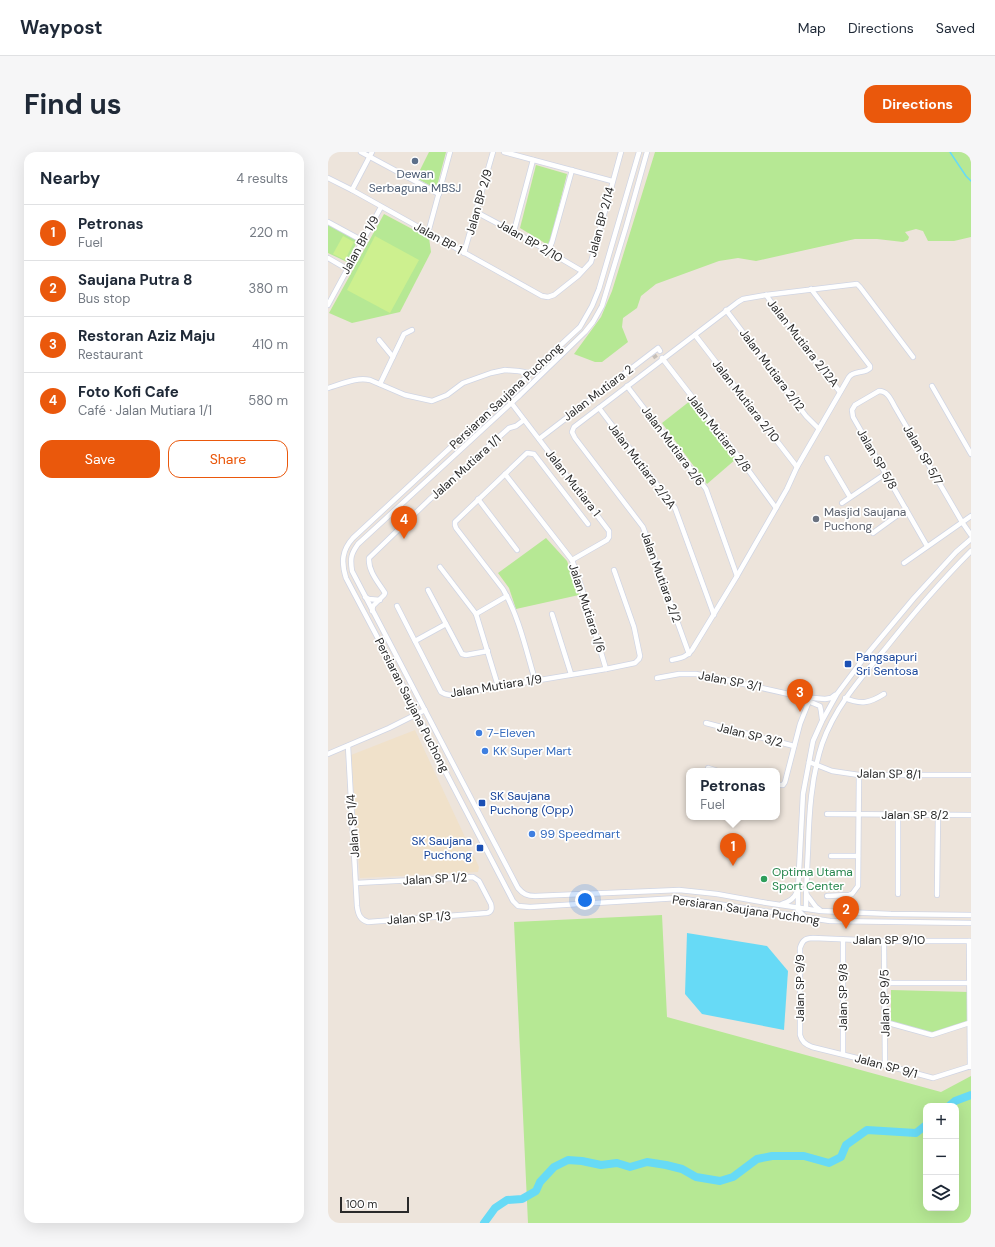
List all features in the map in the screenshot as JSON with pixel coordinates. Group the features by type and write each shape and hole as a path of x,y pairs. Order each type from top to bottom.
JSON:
{"street":[{"path":"361,152 438,194"},
{"path":"352,190 372,152"},
{"path":"428,233 450,152"},
{"name":"Jalan BP 2/9","path":"464,253 493,152"},
{"path":"504,152 612,181"},
{"name":"Jalan BP 2/14","path":"548,297 554,295 578,276 591,262 620,152"},
{"name":"Persiaran Saujana Puchong","path":"639,152 605,269 592,306 580,326 348,543 344,550 343,568 346,578 418,714 430,742 513,901 518,906 530,907 678,898 807,919 830,921 971,923"},
{"name":"Persiaran Saujana Puchong","path":"648,152 602,306 593,322 585,332 511,403 358,544 353,551 350,560 352,571 518,888 523,894 535,896 666,890 701,892 806,909 891,914 971,915"},
{"path":"514,231 533,160"},
{"path":"548,251 552,242 572,170"},
{"name":"Jalan BP 1","path":"328,178 542,296 548,297"},
{"name":"Jalan BP 1/9","path":"328,305 381,207"},
{"name":"Jalan BP 2/10","path":"476,212 514,231 582,271"},
{"path":"328,222 363,241"},
{"path":"328,258 348,269"},
{"path":"599,408 627,386 657,355 695,335 726,310 743,299 766,295 857,284 913,357"},
{"path":"672,660 683,658 689,654 714,615 851,374 869,370 870,366 811,289"},
{"name":"Jalan Mutiara 2/12A","path":"766,295 840,392"},
{"name":"Jalan Mutiara 2/12","path":"726,310 806,416 819,429"},
{"path":"380,384 404,334 412,330"},
{"name":"Jalan Mutiara 2/10","path":"695,335 797,467"},
{"path":"379,340 393,357"},
{"name":"Jalan Mutiara 2","path":"539,438 657,355"},
{"name":"Jalan Mutiara 2/8","path":"657,355 776,508"},
{"path":"328,388 356,379 364,379 370,380 405,395 432,401 447,395 463,383 491,373 505,370 530,373"},
{"name":"Jalan Mutiara 2/6","path":"627,386 706,489 737,576"},
{"path":"932,386 971,454"},
{"name":"Jalan SP 5/7","path":"868,398 879,391 887,393 971,535"},
{"name":"Jalan Mutiara 1","path":"506,396 609,531 609,537 607,540 572,560"},
{"name":"Jalan SP 5/8","path":"868,398 855,405 852,410 853,416 927,546"},
{"name":"Jalan Mutiara 2/2","path":"599,408 574,427 572,432 643,527 689,654"},
{"name":"Jalan Mutiara 2/2A","path":"599,408 675,508 714,615"},
{"name":"Jalan Mutiara 1/1","path":"380,600 385,593 371,570 369,558 429,500 509,428 516,426 524,420"},
{"path":"534,680 515,613 507,596 454,525 455,522 527,453 531,453 534,454 588,524"},
{"path":"827,458 850,497"},
{"name":"Jalan Mutiara 1/6","path":"505,474 572,560 606,669"},
{"path":"842,503 885,474"},
{"path":"478,499 517,550"},
{"path":"873,533 906,509"},
{"path":"904,563 971,516"},
{"path":"807,919 801,914 798,908 798,890 803,794 813,741 837,694 864,658 914,598 956,552 971,539"},
{"path":"790,916 801,914 806,909 811,794 816,765 829,725 845,698 921,604 971,551"},
{"path":"440,567 476,614 498,686"},
{"name":"Jalan Mutiara 1/9","path":"397,606 441,692 450,695 606,669 635,663 639,660 640,652 634,627 614,570"},
{"path":"428,590 462,654 466,655 488,651"},
{"path":"476,614 507,596"},
{"path":"365,597 380,600"},
{"path":"372,611 373,606 380,600"},
{"path":"552,614 571,674"},
{"path":"415,641 446,624"},
{"name":"Jalan SP 3/1","path":"657,678 679,674 696,674 802,697 825,699 831,698 837,694"},
{"path":"845,698 857,703 876,699 884,694"},
{"name":"Jalan SP 3/1","path":"802,697 820,706 822,710 822,721"},
{"path":"780,785 783,785 785,782 800,724 809,701"},
{"path":"328,754 425,710"},
{"name":"Jalan SP 3/2","path":"706,723 794,746"},
{"name":"Jalan SP 1/4","path":"348,746 357,906"},
{"name":"Jalan SP 8/1","path":"809,762 832,771 859,775 971,776"},
{"path":"827,896 849,895 852,894 858,886 859,775"},
{"name":"Jalan SP 8/2","path":"827,814 971,815"},
{"path":"898,815 898,894"},
{"path":"938,815 938,895"},
{"path":"831,856 858,856"},
{"name":"Jalan SP 1/2","path":"356,883 473,877 479,881 491,904 491,911"},
{"path":"659,899 666,890 678,898"},
{"path":"780,905 795,897 798,890"},
{"path":"806,893 816,907 821,910"},
{"name":"Jalan SP 1/3","path":"357,906 360,917 364,921 368,922 487,913 491,911"},
{"name":"Jalan SP 9/10","path":"808,938 884,941 970,941"},
{"name":"Jalan SP 9/9","path":"802,1040 800,1035 800,948 804,940 808,938"},
{"name":"Jalan SP 9/8","path":"842,940 843,1054"},
{"name":"Jalan SP 9/5","path":"884,941 885,1065"},
{"path":"970,941 969,1023 971,1067"},
{"path":"885,983 969,982"},
{"path":"885,1022 932,1035 969,1023"},
{"name":"Jalan SP 9/1","path":"802,1040 805,1044 812,1047 933,1078 971,1067"}],"shaded area":[{"path":"415,730 479,867 478,872 360,878 351,755"}],"green space":[{"path":"429,152 446,152 437,186 433,187 416,178"},
{"path":"655,152 971,152 971,237 954,241 928,241 923,231 916,229 905,232 909,237 908,240 903,242 877,239 855,239 756,261 738,258 719,261 656,284 641,296 637,308 623,318 622,327 628,342 602,362 595,362 574,354 601,317 612,291"},
{"path":"536,165 567,174 548,245 520,228"},
{"path":"384,214 429,238 431,252 400,312 352,323 329,313"},
{"path":"328,223 358,240 347,262 328,253"},
{"path":"343,236 354,242 345,260 333,254"},
{"path":"375,236 419,260 390,313 347,290"},
{"path":"690,401 736,459 707,484 662,423"},
{"path":"546,538 567,561 579,595 516,609 509,588 498,573"},
{"path":"662,915 667,1017 941,1092 971,1076 971,1223 528,1223 514,922"},
{"path":"891,990 969,992 968,1022 934,1033 891,1022"}],"water":[{"path":"687,933 767,946 788,971 784,1030 702,1014 685,994"}],"waterway":[{"path":"950,152 971,181"},
{"path":"953,1103 971,1095"},
{"path":"484,1223 495,1208 507,1200 522,1199 536,1191 540,1182 554,1167 568,1160 601,1165 617,1163 630,1167 647,1162 682,1169 696,1177 720,1181 733,1177 757,1159 772,1156 804,1156 829,1163 841,1157 846,1145 867,1130 916,1133 923,1127"}],"place":[{"name":"Dewan Serbaguna MBSJ","path":"415,161"},
{"name":"Masjid Saujana Puchong","path":"816,519"},
{"name":"Foto Kofi Cafe","path":"404,539"},
{"name":"Pangsapuri Sri Sentosa","path":"848,664"},
{"name":"Restoran Aziz Maju","path":"800,712"},
{"name":"7-Eleven","path":"479,733"},
{"name":"KK Super Mart","path":"485,751"},
{"name":"SK Saujana Puchong (Opp)","path":"482,803"},
{"name":"99 Speedmart","path":"532,834"},
{"name":"SK Saujana Puchong","path":"480,848"},
{"name":"Petronas","path":"733,866"},
{"name":"Optima Utama Sport Center","path":"764,879"},
{"name":"Saujana Putra 8","path":"846,929"}]}
